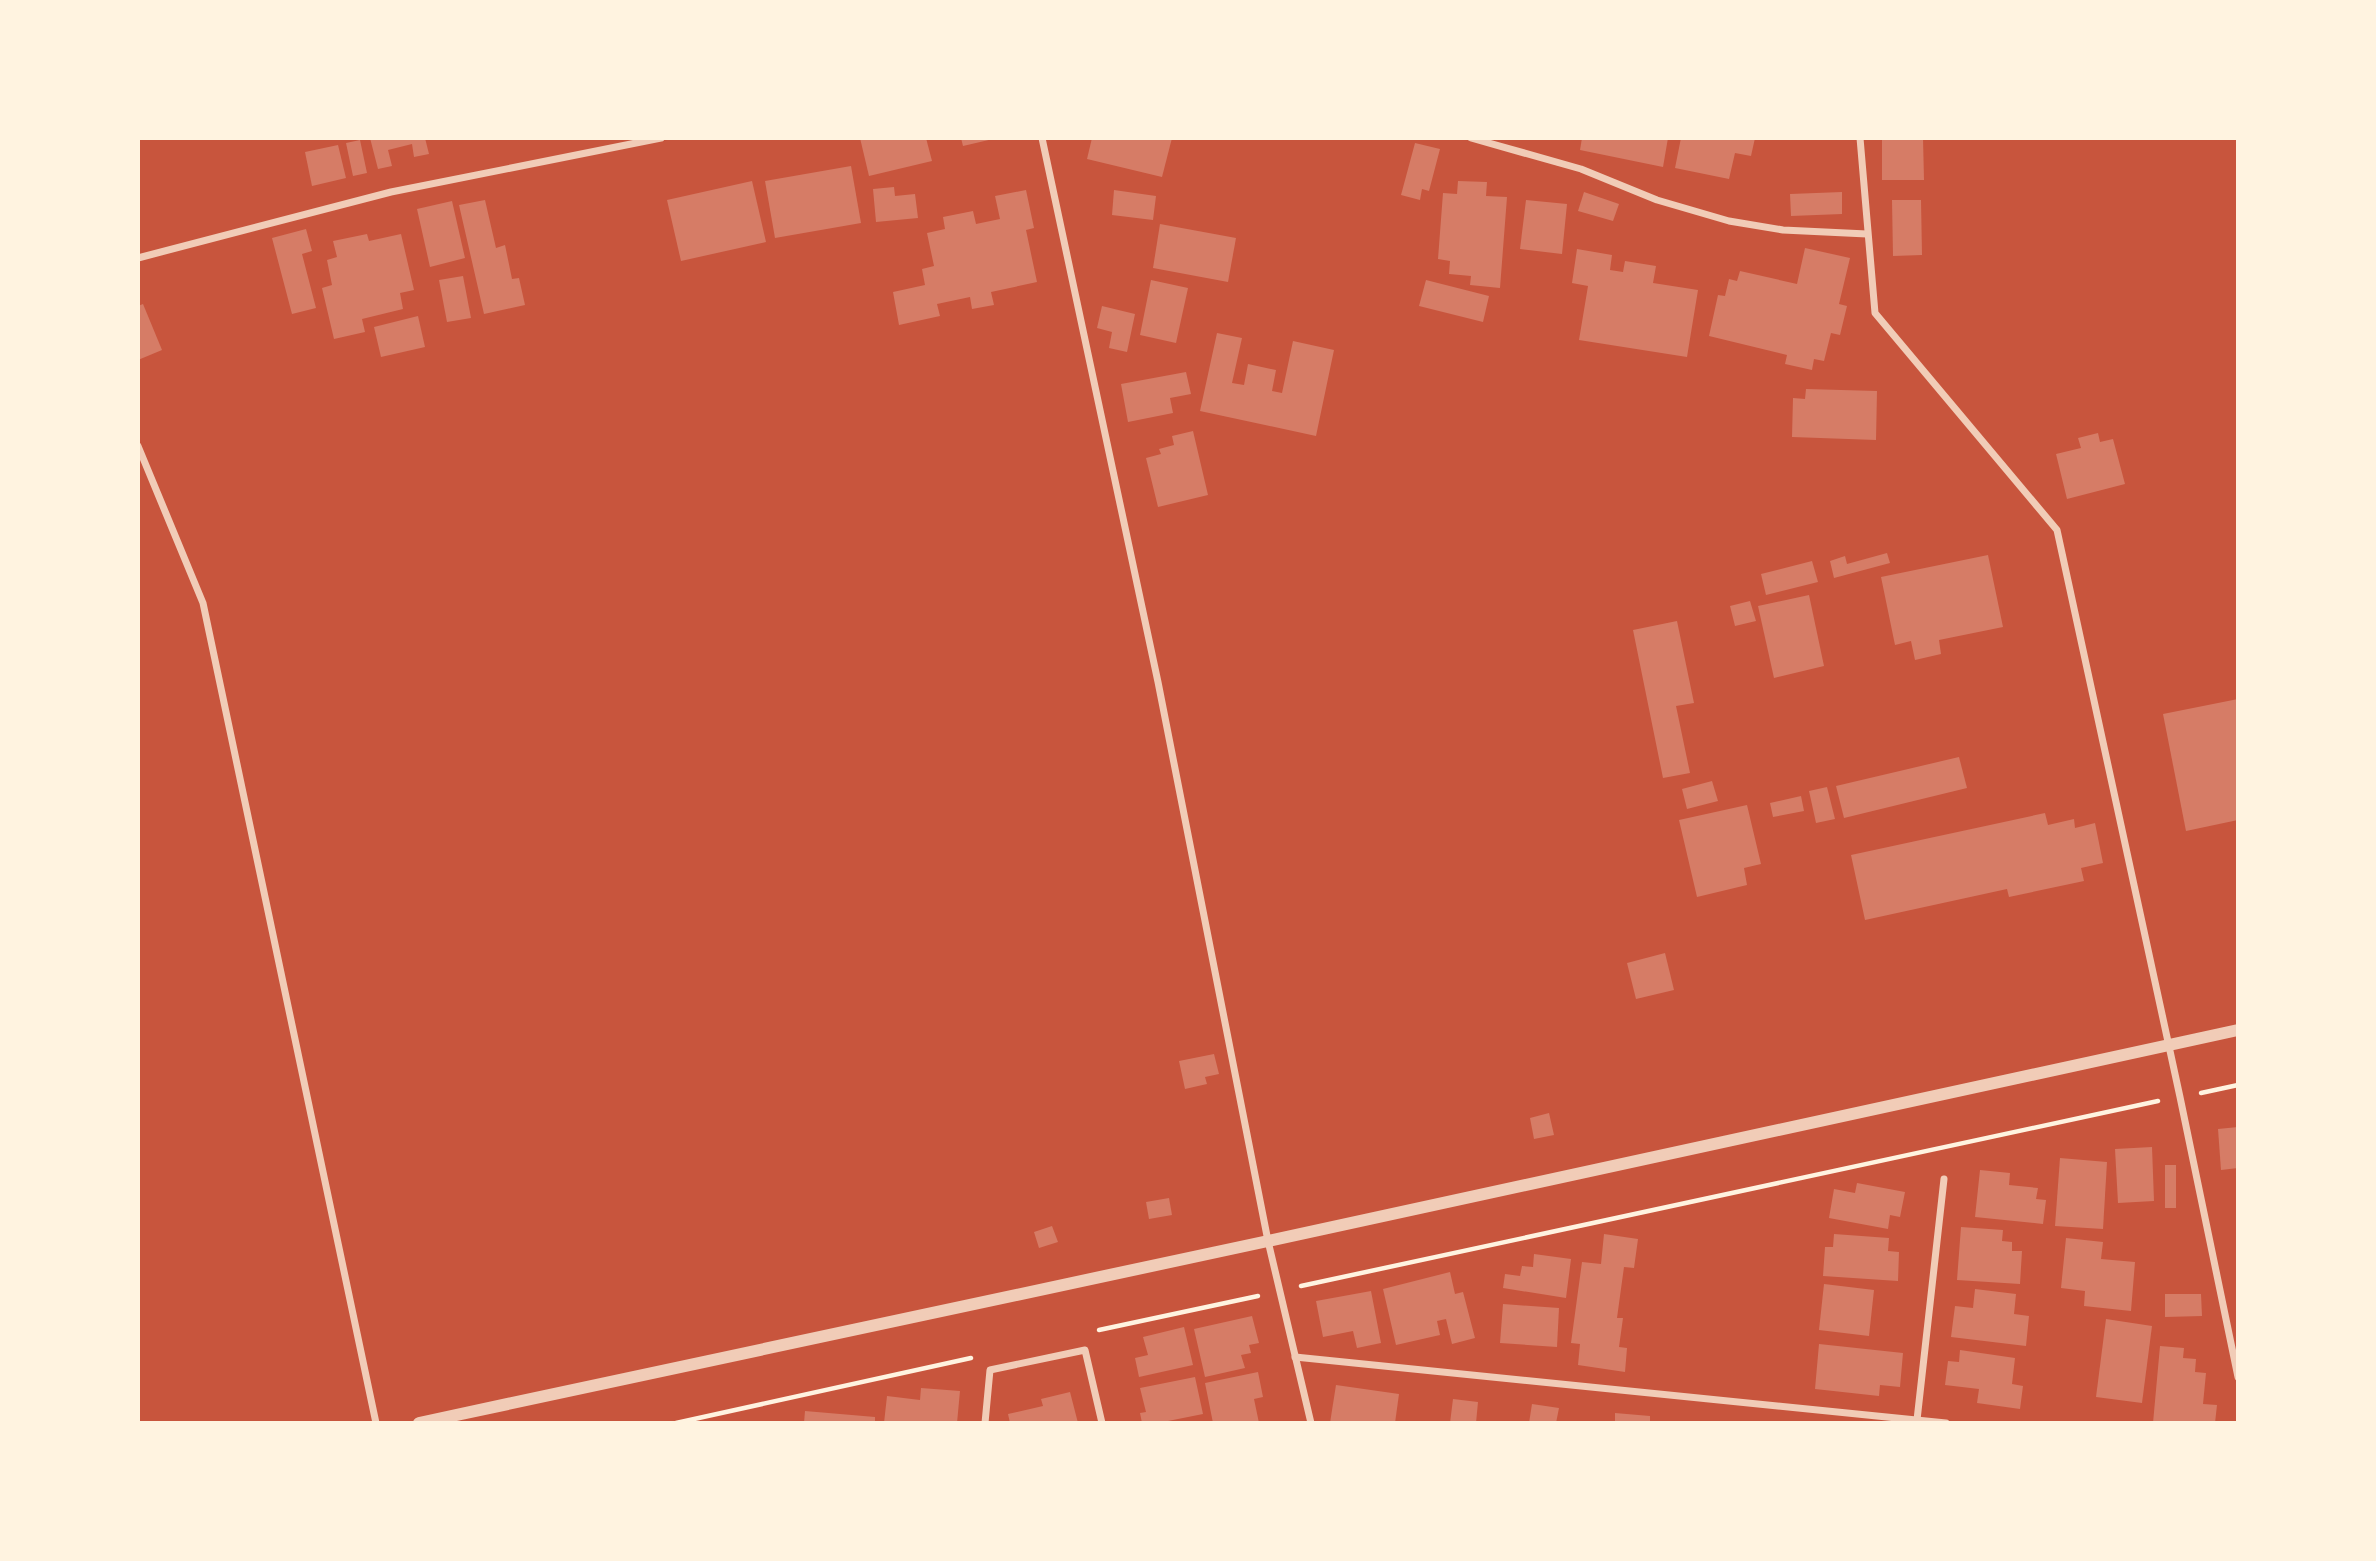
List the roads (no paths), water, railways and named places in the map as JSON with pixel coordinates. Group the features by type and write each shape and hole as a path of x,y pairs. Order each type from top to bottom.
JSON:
{"street":[{"path":"138,258 391,192 662,138"},
{"path":"1042,138 1158,682 1268,1241 1311,1423"},
{"path":"1471,138 1581,169 1657,200 1729,221 1783,230 1867,234"},
{"path":"1860,138 1875,313 2057,530 2238,1377"},
{"path":"138,446 203,603 376,1423"},
{"path":"419,1423 2238,1030"},
{"path":"1917,1420 1944,1179"},
{"path":"985,1423 990,1370 1085,1350 1102,1423"},
{"path":"1295,1357 1946,1423"}]}
